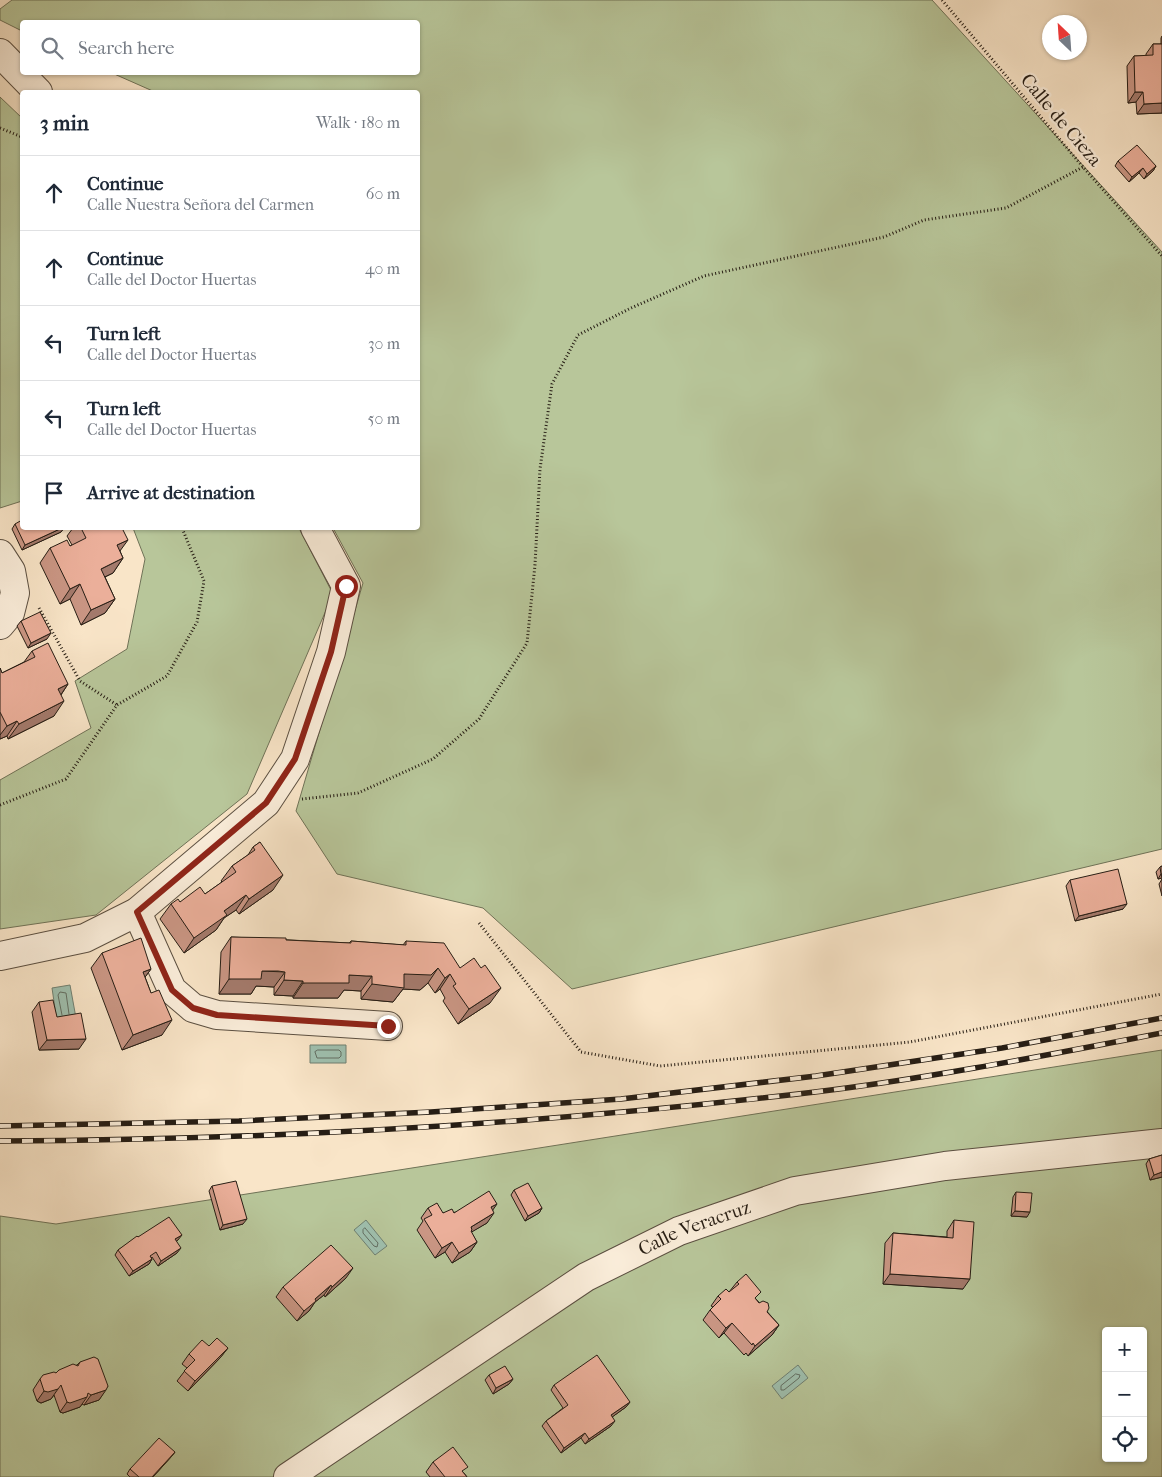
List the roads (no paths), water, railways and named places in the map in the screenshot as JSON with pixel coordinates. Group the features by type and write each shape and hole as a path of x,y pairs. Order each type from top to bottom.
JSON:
{"street":[{"path":"0,53 20,74"},
{"path":"21,75 36,90"},
{"path":"0,956 85,938 137,912 266,803 295,759 331,652 346,586 316,530"},
{"path":"0,554 11,571 15,593 10,613 0,625"},
{"path":"137,912 172,990 193,1008 217,1015 388,1026"},
{"name":"Calle Veracruz","path":"288,1477 586,1277 679,1231 795,1191 946,1166 1162,1142"}],"water":[{"path":"70,985 76,1018 57,1022 52,988"},
{"path":"310,1045 346,1045 346,1063 310,1063"},
{"path":"366,1220 387,1246 375,1255 354,1230"},
{"path":"798,1365 808,1378 782,1399 772,1386"}],"railway":[{"path":"0,1126 239,1121 431,1112 621,1099 816,1076 1002,1048 1162,1018"},
{"path":"0,1141 102,1140 306,1133 408,1128 612,1113 815,1092 902,1080 1162,1033"}]}
